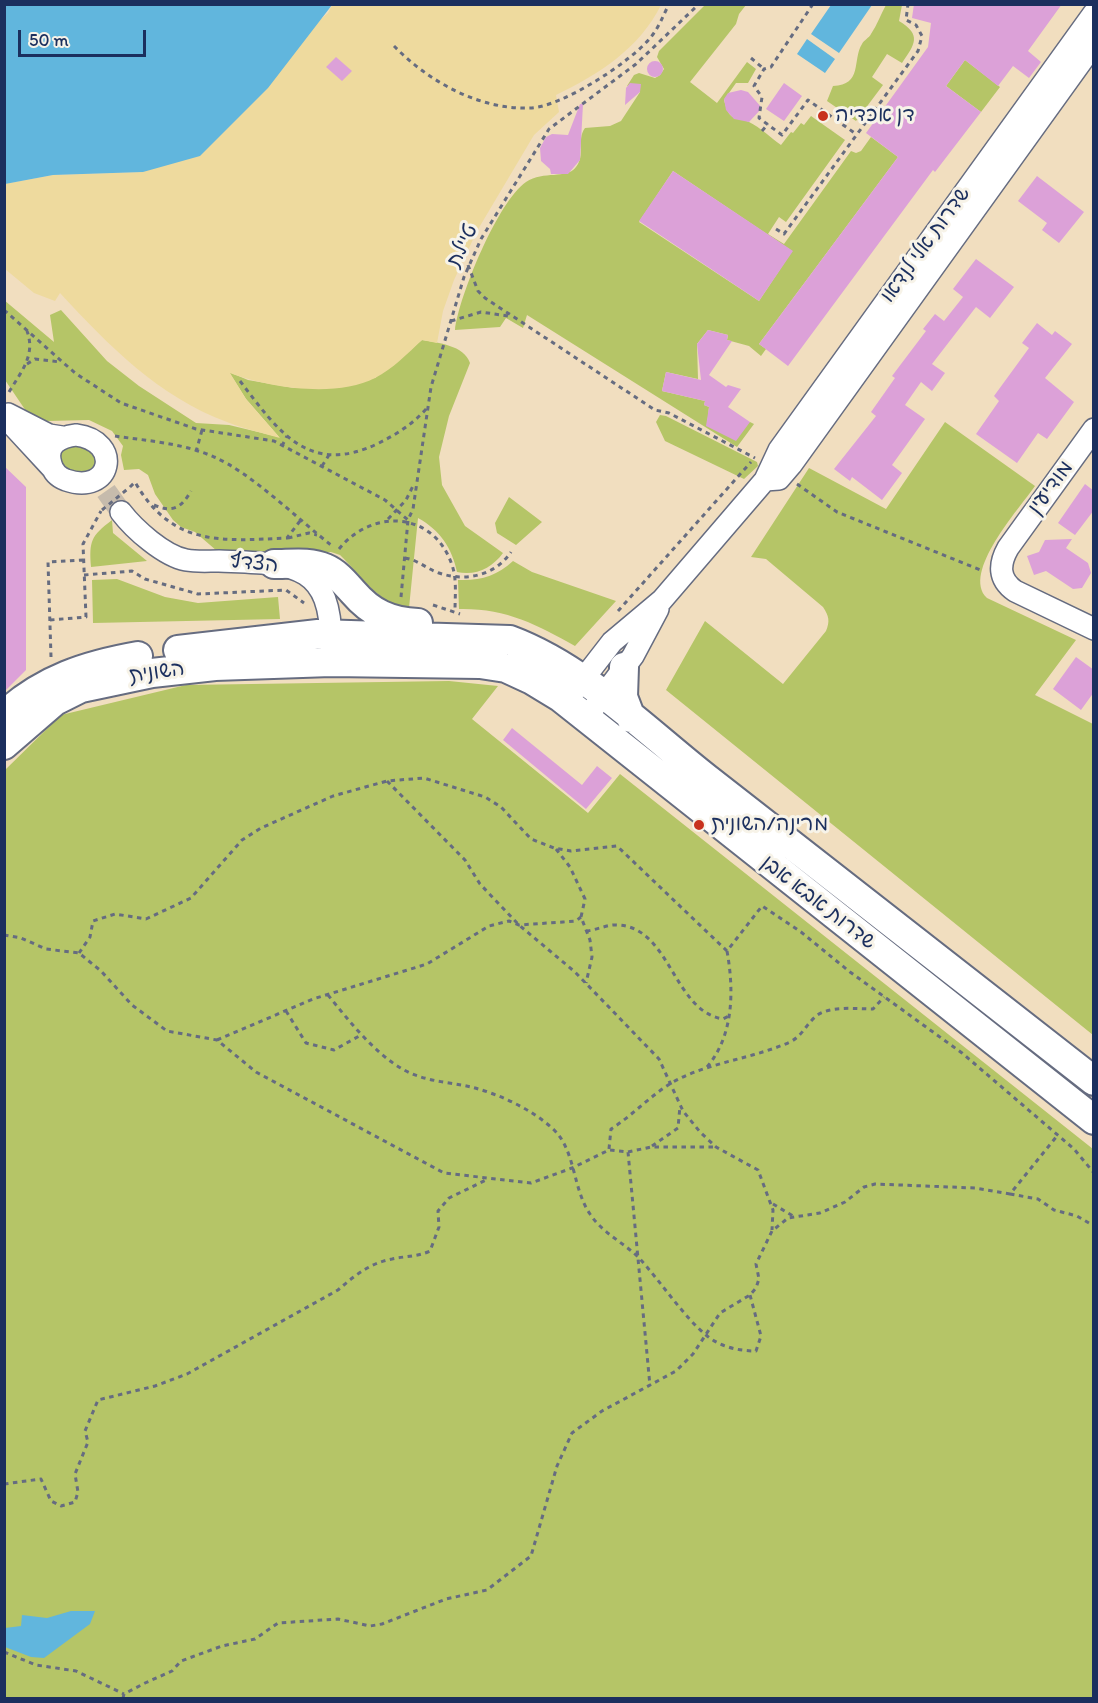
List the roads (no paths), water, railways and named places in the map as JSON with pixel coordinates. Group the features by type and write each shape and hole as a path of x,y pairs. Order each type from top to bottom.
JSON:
{"street":[{"name":"שדרות אלי לנדאו","path":"583,686 612,642 662,600 765,480 779,450 1094,13"},
{"name":"שדרות אלי לנדאו","path":"765,480 779,479 791,465 1094,44"},
{"path":"7,402 49,435 86,436 102,448 106,468 106,498"},
{"path":"4,416 62,478 81,483 106,498"},
{"name":"מודיעין","path":"1094,429 1008,548 1001,561 1000,570 1015,591 1094,629"},
{"path":"52,468 49,454 51,446 62,437"},
{"name":"הצדף","path":"106,498 153,543 185,560 274,564 300,572 321,587 330,636"},
{"path":"274,564 315,564 327,569 370,608 396,622 472,627 510,640"},
{"name":"שדרות אלי לנדאו","path":"583,686 624,667 662,600"},
{"name":"השונית","path":"4,715 52,680 97,663 154,653 318,634 330,636"},
{"name":"שדרות אבא אבן","path":"330,636 510,640 539,651 1094,1120"},
{"name":"שדרות אבא אבן","path":"330,636 441,662 497,667 532,680 583,686 631,718 1094,1081"},
{"name":"השונית","path":"4,746 55,701 81,688 152,673 205,667 330,636"},
{"path":"624,667 623,697 631,718"}],"water":[{"path":"5,4 332,5 268,88 200,156 143,172 53,175 5,184"},
{"path":"831,5 872,5 839,53 811,34"},
{"path":"807,39 835,59 825,73 797,54"},
{"path":"71,1611 95,1611 90,1624 44,1658 31,1657 5,1647 5,1628 21,1626 22,1615 47,1618"}],"tunnel":[{"path":"106,491 121,512"}],"place":[{"name":"דן אכדיה","path":"823,116"},
{"name":"מרינה/השונית","path":"699,825"}]}
